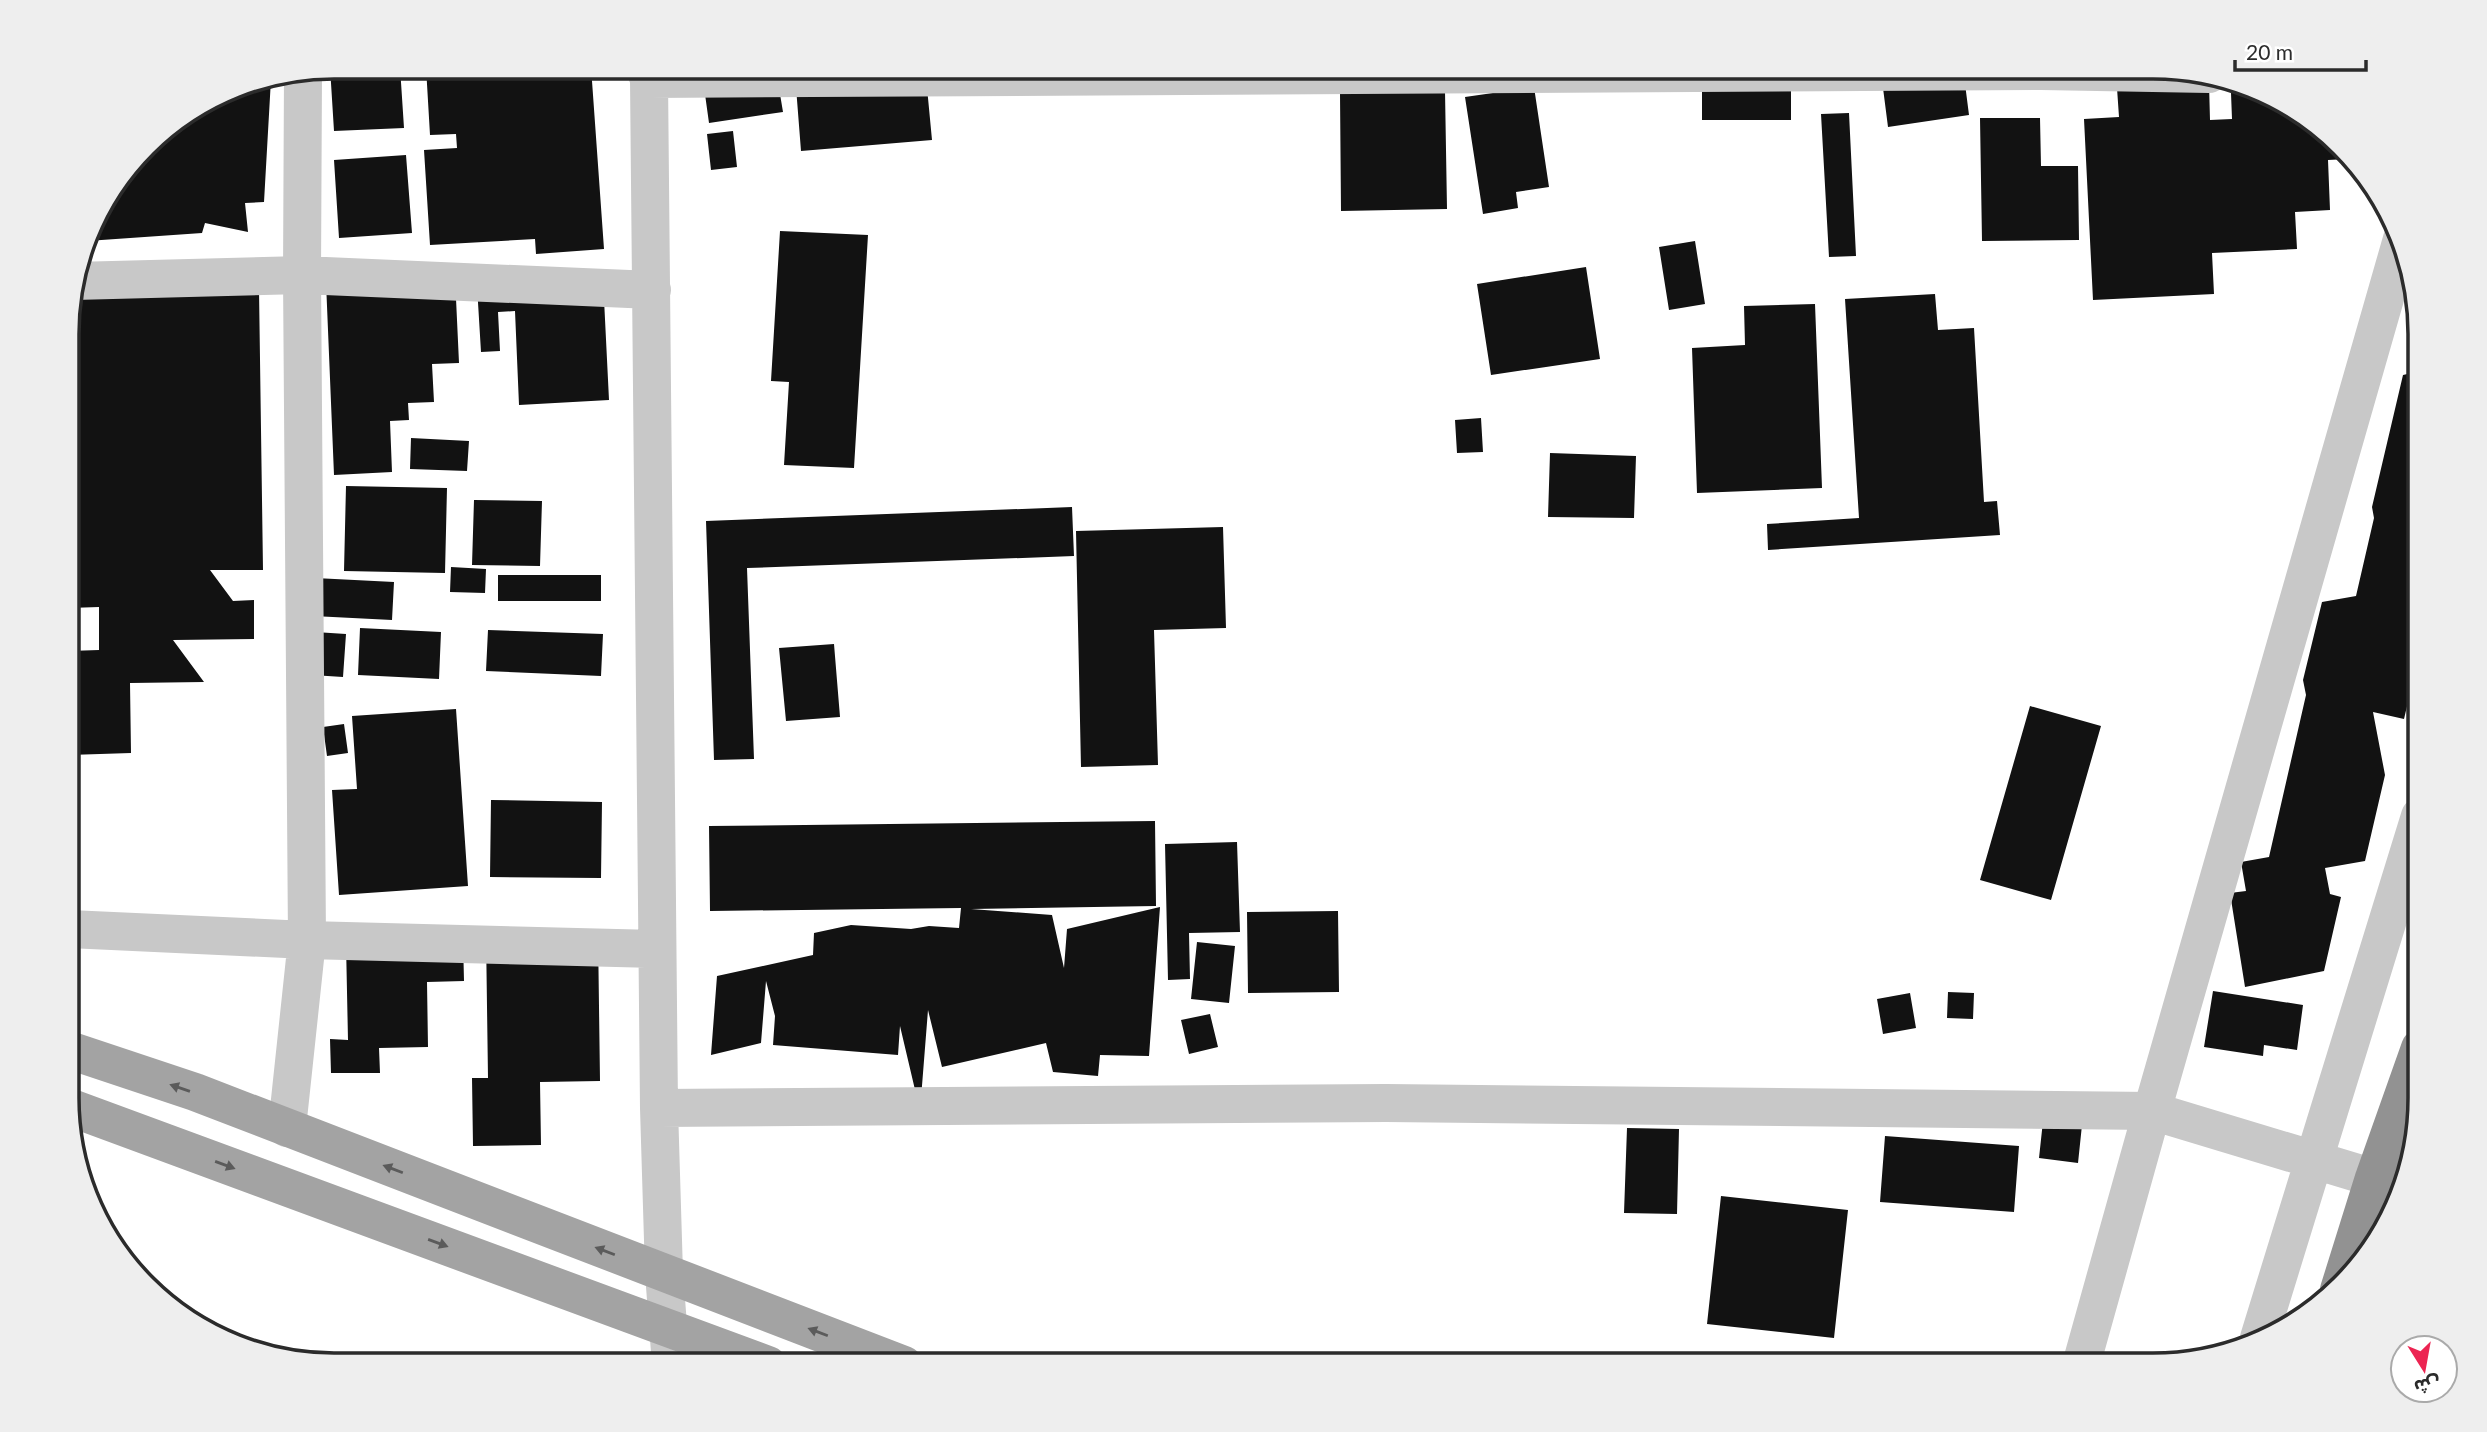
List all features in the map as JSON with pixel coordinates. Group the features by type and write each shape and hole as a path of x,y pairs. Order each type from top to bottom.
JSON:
{"highway":[{"path":"2347,1264 2408,1082"}],"main road":[{"path":"79,1053 195,1092 873,1353"},
{"path":"79,1112 736,1353"}],"street":[{"path":"646,79 652,290 659,1108 664,1273 670,1353"},
{"path":"287,1128 307,940 303,81"},
{"path":"2084,1353 2397,257"},
{"path":"85,281 302,275 652,290"},
{"path":"2262,1329 2408,855"},
{"path":"79,929 307,940 656,949"},
{"path":"659,1108 1386,1103 2152,1111 2374,1178"}],"building":[{"path":"331,79 401,79 404,128 334,131"},
{"path":"427,79 592,79 604,249 536,254 535,239 430,245 424,150 457,148 456,134 430,135"},
{"path":"757,79 778,79 783,112 709,123 704,87"},
{"path":"926,79 932,140 801,151 796,87"},
{"path":"1944,79 1964,79 1969,115 1888,127 1883,88"},
{"path":"1702,81 1791,81 1791,120 1702,120"},
{"path":"2209,85 2210,120 2232,119 2231,93 2251,98 2281,113 2309,131 2339,159 2328,160 2330,210 2295,212 2297,249 2212,253 2214,294 2093,300 2084,119 2119,117 2117,88"},
{"path":"271,87 264,202 245,203 248,232 205,223 202,233 96,240 113,206 131,178 153,153 178,131 206,113 236,98"},
{"path":"1534,87 1549,187 1516,192 1518,208 1483,214 1465,97"},
{"path":"1445,91 1447,209 1341,211 1340,93"},
{"path":"1849,113 1856,256 1829,257 1821,114"},
{"path":"1980,118 2040,118 2041,166 2078,166 2079,240 1982,241"},
{"path":"733,131 737,167 711,170 707,134"},
{"path":"406,155 412,233 339,238 334,160"},
{"path":"780,231 868,235 854,468 784,465 789,382 771,381"},
{"path":"1695,241 1705,304 1669,310 1659,247"},
{"path":"1586,267 1600,359 1491,375 1477,284"},
{"path":"86,276 259,289 263,570 210,570 233,601 254,600 254,639 173,640 204,682 130,683 131,753 79,755 79,651 99,650 99,607 79,608 79,317"},
{"path":"455,277 459,363 432,364 434,402 408,403 409,420 390,421 392,472 334,475 326,282"},
{"path":"603,279 609,400 519,405 515,311 498,312 500,351 481,352 477,286"},
{"path":"1935,294 1938,330 1974,328 1984,502 1997,501 2000,535 1768,550 1767,524 1859,518 1845,299"},
{"path":"1815,304 1822,488 1697,493 1692,348 1745,345 1744,306"},
{"path":"2408,374 2408,702 2404,719 2373,712 2385,775 2365,861 2325,868 2330,894 2341,897 2324,971 2245,987 2230,893 2246,891 2241,862 2269,857 2306,695 2303,680 2322,602 2356,596 2374,518 2372,507 2403,375"},
{"path":"1481,418 1483,452 1457,453 1455,420"},
{"path":"411,438 469,441 467,471 410,469"},
{"path":"1550,453 1636,456 1634,518 1548,517"},
{"path":"346,486 447,488 445,573 344,571"},
{"path":"474,500 542,501 540,566 472,565"},
{"path":"1072,507 1074,556 747,568 754,759 714,760 706,521"},
{"path":"1223,527 1226,628 1154,630 1158,765 1081,767 1076,531"},
{"path":"451,567 486,569 485,593 450,592"},
{"path":"498,575 601,575 601,601 498,601"},
{"path":"315,578 394,582 392,620 313,616"},
{"path":"360,628 441,632 439,679 358,675"},
{"path":"488,630 603,634 601,676 486,671"},
{"path":"315,632 346,634 343,677 312,675"},
{"path":"834,644 840,717 786,721 779,648"},
{"path":"2030,706 2101,726 2051,900 1980,880"},
{"path":"456,709 468,886 339,895 332,790 357,789 352,716"},
{"path":"344,724 348,753 327,756 323,727"},
{"path":"491,800 602,802 601,878 490,877"},
{"path":"1155,821 1156,906 971,909 1052,915 1064,968 1067,929 1160,907 1149,1056 1100,1055 1098,1076 1053,1072 1046,1043 942,1067 928,1010 920,1111 900,1026 898,1055 773,1045 775,1016 766,981 761,1043 711,1055 717,976 813,955 814,933 851,925 911,929 929,926 959,928 961,908 710,911 709,826"},
{"path":"1237,842 1240,932 1189,933 1190,979 1168,980 1165,844"},
{"path":"1338,911 1339,992 1248,993 1247,912"},
{"path":"598,932 600,1081 540,1082 541,1145 473,1146 472,1078 488,1078 486,934"},
{"path":"463,940 464,981 427,982 428,1047 379,1048 380,1073 331,1073 330,1039 348,1040 346,943"},
{"path":"1197,942 1235,946 1229,1003 1191,999"},
{"path":"2213,991 2303,1005 2297,1050 2264,1045 2263,1056 2204,1047"},
{"path":"1948,992 1974,993 1973,1019 1947,1018"},
{"path":"1910,993 1916,1028 1883,1034 1877,999"},
{"path":"1210,1014 1218,1047 1189,1054 1181,1020"},
{"path":"2043,1121 2082,1125 2078,1163 2039,1158"},
{"path":"1627,1128 1679,1129 1677,1214 1624,1213"},
{"path":"1885,1136 2019,1146 2014,1212 1880,1202"},
{"path":"1721,1196 1848,1210 1834,1338 1707,1324"}]}
